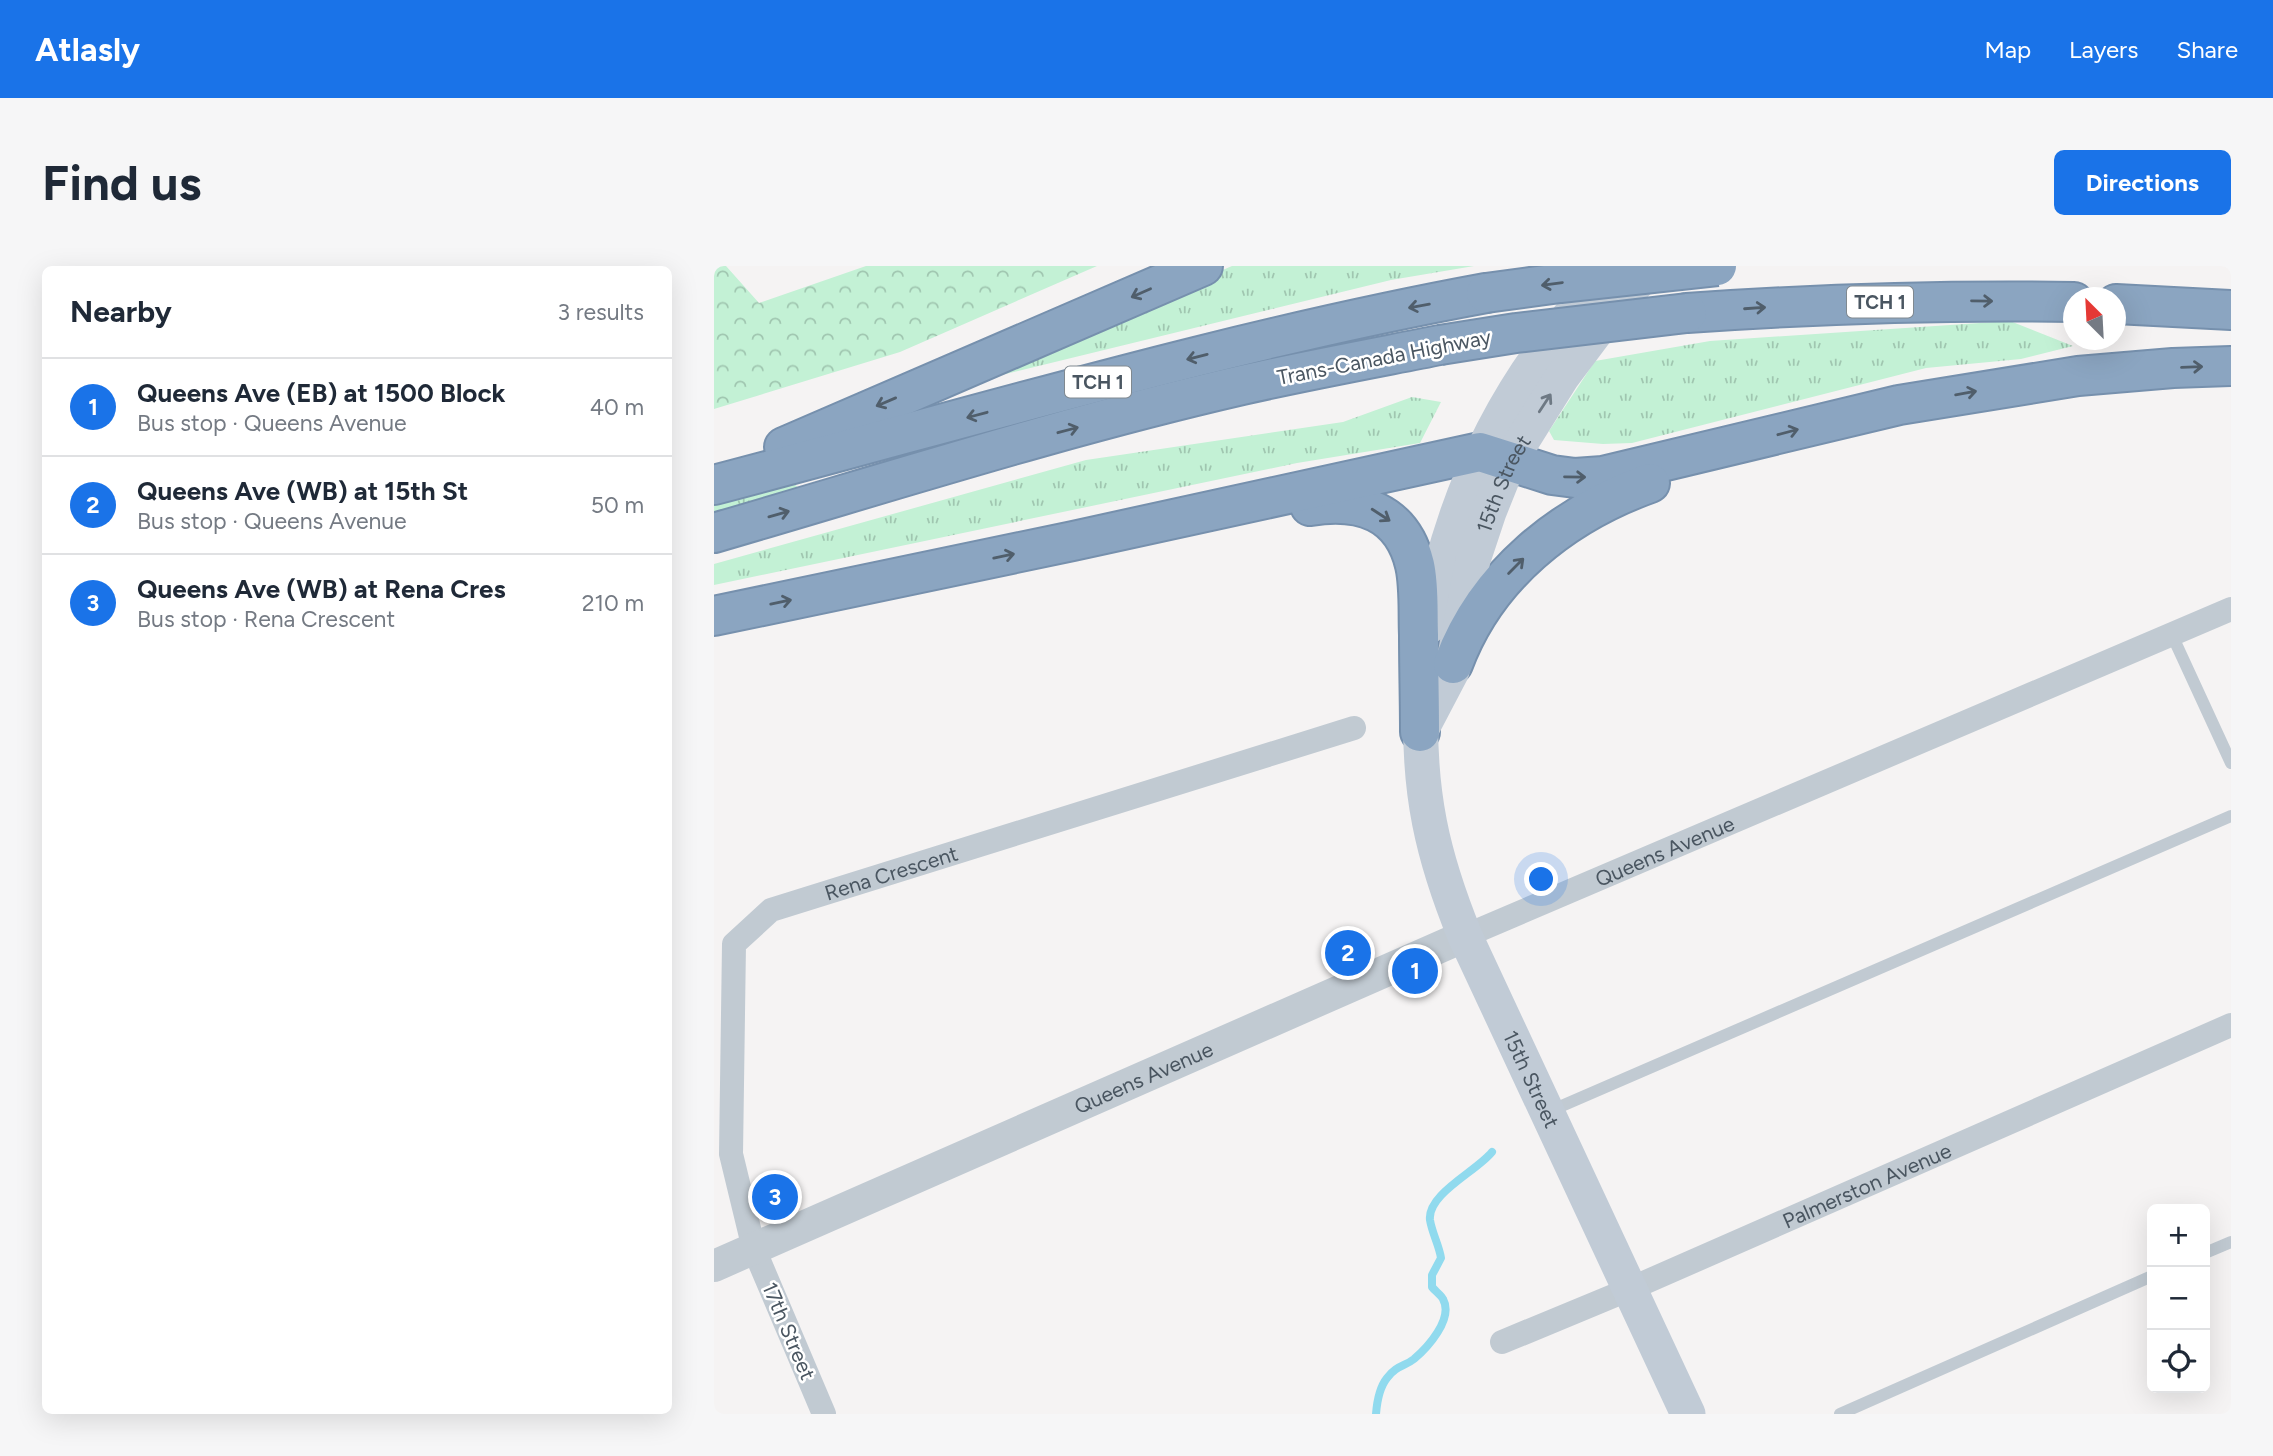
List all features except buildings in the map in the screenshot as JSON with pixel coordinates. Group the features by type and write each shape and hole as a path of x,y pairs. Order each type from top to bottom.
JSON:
{"highway":[{"path":"714,472 776,451 1203,266"},
{"name":"Trans-Canada Highway","path":"714,485 1236,347 1395,310 1486,293 1573,281 1717,266"},
{"name":"Trans-Canada Highway","path":"714,533 1150,408 1337,364 1440,345 1528,331 1686,313 1874,302 2063,302"},
{"path":"2126,305 2231,310"},
{"path":"714,616 1495,457 1552,475 1575,478 1603,476 1899,405 1987,389 2078,376 2231,366"},
{"path":"1453,664 1474,617 1501,581 1527,554 1566,524 1618,494 1680,472 1722,449"},
{"path":"1073,541 1324,504 1364,506 1381,513 1404,537 1416,567 1420,732"}],"main road":[{"name":"15th Street","path":"1420,732 1452,671 1473,560 1489,512 1495,457 1534,363 1573,313 1617,266"},
{"name":"15th Street","path":"1653,266 1616,305 1562,377 1460,501 1446,542 1435,589 1425,648 1420,732 1428,824 1442,875 1465,936 1688,1414"}],"street":[{"name":"Queens Avenue","path":"714,1266 1465,936 2231,608"},
{"name":"Rena Crescent","path":"754,1249 731,1154 734,944 771,910 1354,728"},
{"name":"Palmerston Avenue","path":"1502,1342 1630,1289 2231,1025"},
{"name":"17th Street","path":"754,1249 824,1414"}],"lane":[{"path":"2172,635 2231,764"},
{"path":"1548,1112 2231,816"},
{"path":"2210,1251 2231,1242"},
{"path":"1840,1414 2147,1278"}],"green space":[{"path":"714,266 726,266 759,303 866,266 1097,266 900,352 714,409"},
{"path":"1232,266 1474,266 1391,280 981,380 1012,361"},
{"path":"2010,321 2063,342 2063,348 2021,359 1926,368 1632,443 1603,444 1554,440 1549,431 1595,361 1710,341"},
{"path":"1412,397 1441,402 1420,443 1297,463 714,585 714,564 1086,460 1343,422"},
{"path":"793,483 800,489 714,516 714,504"}],"waterway":[{"path":"1376,1414 1384,1382 1394,1371 1426,1348 1445,1315 1443,1299 1432,1287 1432,1275 1441,1258 1431,1225 1431,1210 1444,1192 1492,1152"}],"place":[{"name":"Queens Ave (WB) at 15th St","path":"1348,953"},
{"name":"Queens Ave (EB) at 1500 Block","path":"1415,971"},
{"name":"Queens Ave (WB) at Rena Cres","path":"775,1197"}]}
